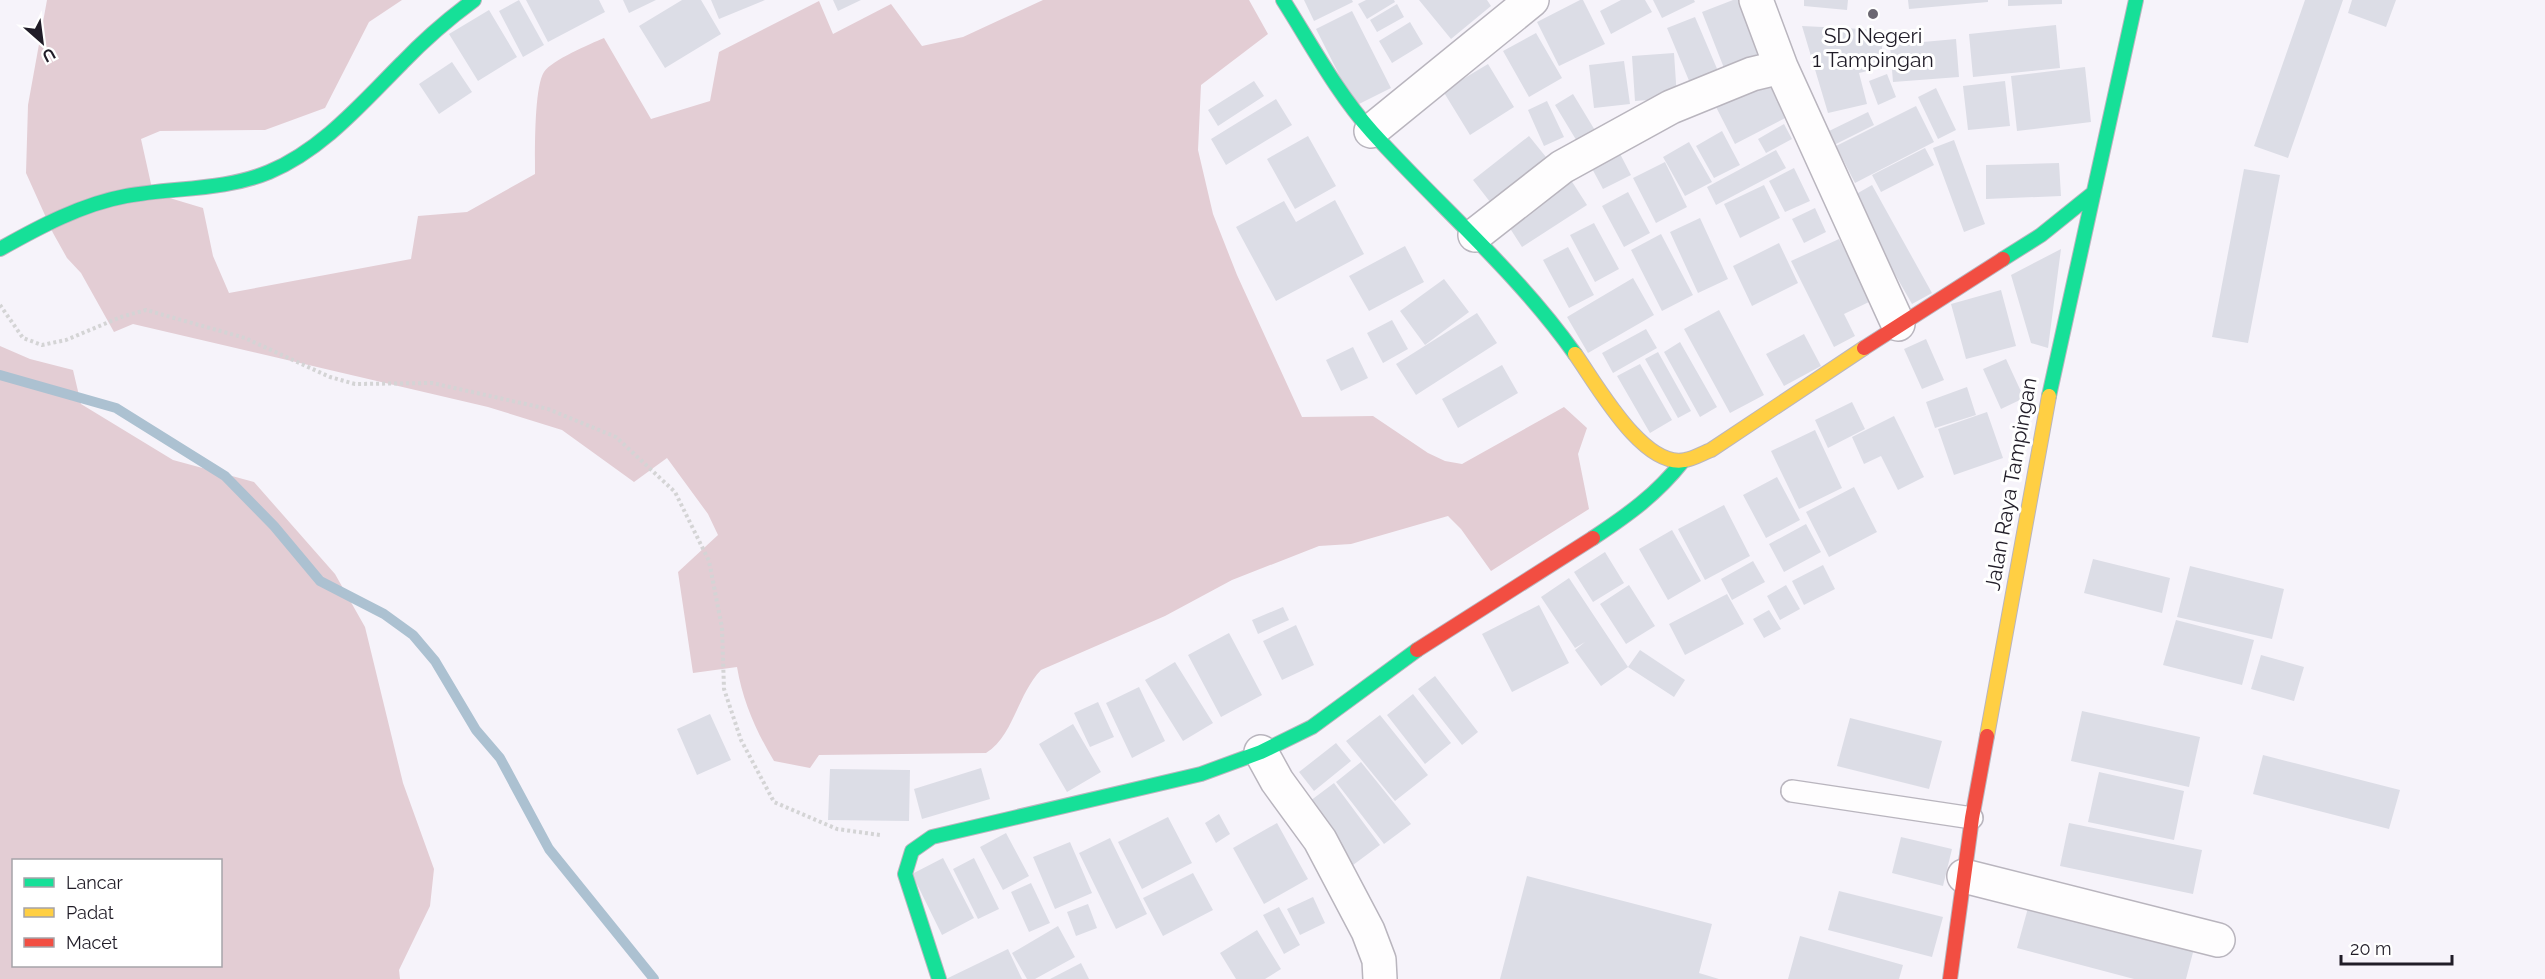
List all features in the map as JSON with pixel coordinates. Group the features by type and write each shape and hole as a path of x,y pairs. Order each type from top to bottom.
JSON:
{"street":[{"path":"0,249 47,225 122,196 233,185 285,164 329,134 391,71 457,11 474,0"},
{"path":"1283,0 1336,85 1371,131 1475,235 1558,330 1634,436 1655,455 1683,460 1711,450 1898,324 2041,235 2092,194"},
{"path":"1371,131 1532,0"},
{"path":"1756,0 1781,67 1898,324"},
{"name":"Jalan Raya Tampingan","path":"1950,979 1972,818 2050,384 2136,0"},
{"path":"1475,235 1562,166 1671,107 1752,74 1781,67"},
{"path":"939,979 905,874 907,857 918,843 932,837 1201,774 1261,752 1312,727 1428,642 1628,515 1661,489 1683,460"},
{"path":"1261,752 1277,781 1320,840 1349,900 1368,931 1379,960 1380,979"},
{"path":"1964,876 2218,940"}],"lane":[{"path":"1792,791 1972,818"}],"path":[{"path":"0,305 23,338 42,345 66,340 121,317 146,310 245,338 330,377 355,384 432,383 548,410 616,437 675,492 709,561 722,628 724,689 741,740 774,802 837,829 895,837 918,843"}],"shaded area":[{"path":"47,0 402,0 369,22 325,108 265,130 160,131 141,139 153,193 203,208 213,256 229,293 411,259 418,216 467,212 535,174 538,91 544,72 563,58 604,38 651,119 710,101 719,52 819,1 833,34 891,4 922,46 963,37 1043,0 1249,0 1268,34 1201,85 1198,150 1213,214 1237,275 1302,417 1373,416 1428,453 1445,461 1462,464 1564,407 1587,428 1578,454 1589,509 1491,571 1461,529 1448,516 1351,544 1319,546 1232,580 1165,616 1041,670 1026,691 1003,736 986,753 819,755 810,768 774,761 751,716 737,667 693,673 678,572 718,535 708,514 667,458 634,482 562,430 488,407 133,324 114,332 81,273 67,258 53,233 26,173 28,105"},
{"path":"0,346 30,359 73,370 81,404 173,460 254,482 335,574 365,627 403,783 434,869 430,906 399,970 400,979 0,979"}],"building":[{"path":"519,0 544,45 523,57 499,11"},
{"path":"526,0 599,0 605,12 548,42"},
{"path":"623,0 656,0 629,13"},
{"path":"682,0 701,0 721,34 665,68 639,26"},
{"path":"711,0 765,0 719,19"},
{"path":"833,0 861,0 838,11"},
{"path":"1304,0 1352,0 1353,2 1314,21"},
{"path":"1366,0 1394,0 1395,2 1367,19 1358,4"},
{"path":"1419,0 1487,0 1491,6 1451,39"},
{"path":"1583,0 1605,44 1559,66 1537,22"},
{"path":"1621,0 1645,0 1652,12 1611,34 1600,11"},
{"path":"1653,0 1694,0 1695,2 1662,18"},
{"path":"1733,0 1743,0 1763,53 1724,68 1702,12"},
{"path":"1804,0 1848,0 1847,10 1804,6"},
{"path":"1908,0 1988,0 1988,2 1909,9"},
{"path":"2008,0 2062,0 2062,4 2008,6"},
{"path":"2305,0 2343,0 2288,158 2254,146"},
{"path":"2352,0 2396,0 2386,27 2348,13"},
{"path":"1397,4 1404,17 1377,32 1370,20"},
{"path":"489,10 517,57 478,81 449,34"},
{"path":"1352,11 1391,88 1355,106 1316,29"},
{"path":"1695,17 1718,71 1690,83 1667,28"},
{"path":"1410,22 1423,44 1392,63 1379,41"},
{"path":"2056,25 2060,68 1973,77 1969,34"},
{"path":"1802,26 1883,30 1881,68 1859,73 1867,104 1828,113"},
{"path":"1536,33 1562,78 1529,97 1503,51"},
{"path":"1956,39 1959,77 1893,82 1890,45"},
{"path":"1674,53 1677,98 1635,101 1632,56"},
{"path":"1624,61 1630,104 1594,108 1589,65"},
{"path":"452,62 472,92 439,114 419,84"},
{"path":"1488,64 1514,107 1470,135 1443,91"},
{"path":"2085,67 2091,122 2017,131 2011,76"},
{"path":"1887,74 1896,97 1878,105 1869,81"},
{"path":"1768,79 1787,117 1735,144 1716,107"},
{"path":"1254,81 1264,96 1218,126 1208,110"},
{"path":"2005,81 2010,126 1968,130 1963,86"},
{"path":"1936,88 1956,130 1938,139 1918,97"},
{"path":"1573,94 1596,132 1578,143 1555,105"},
{"path":"1276,99 1292,125 1226,165 1211,139"},
{"path":"1547,101 1564,137 1544,146 1528,110"},
{"path":"1916,106 1934,142 1855,183 1836,146"},
{"path":"1868,112 1874,125 1834,145 1827,132"},
{"path":"1784,124 1792,139 1766,153 1758,139"},
{"path":"1722,131 1740,165 1714,178 1696,146"},
{"path":"1308,136 1336,186 1295,209 1267,159"},
{"path":"1529,136 1550,162 1494,207 1473,180"},
{"path":"1954,140 1985,224 1964,232 1933,148"},
{"path":"1689,142 1712,182 1685,196 1663,157"},
{"path":"1617,148 1631,175 1603,189 1589,163"},
{"path":"1925,148 1934,165 1881,192 1872,175"},
{"path":"1776,150 1786,168 1716,205 1707,187"},
{"path":"1665,162 1687,207 1656,223 1633,178"},
{"path":"2059,163 2061,196 1986,199 1986,165"},
{"path":"1794,168 1810,201 1785,212 1769,181"},
{"path":"2244,169 2280,175 2248,343 2212,337"},
{"path":"1569,177 1587,205 1522,247 1504,219"},
{"path":"1764,185 1780,218 1740,238 1724,204"},
{"path":"1872,185 1932,293 1912,304 1851,197"},
{"path":"1628,192 1650,233 1624,247 1602,206"},
{"path":"1335,200 1364,254 1276,301 1236,227 1284,201 1296,222"},
{"path":"1815,208 1826,232 1804,243 1792,219"},
{"path":"1700,218 1728,279 1698,293 1670,232"},
{"path":"1594,223 1619,269 1595,282 1570,235"},
{"path":"1661,234 1693,295 1662,311 1631,250"},
{"path":"1839,239 1871,301 1844,314 1855,336 1834,347 1791,261"},
{"path":"1779,243 1798,283 1752,306 1733,266"},
{"path":"1405,246 1424,282 1369,311 1349,276"},
{"path":"1568,247 1594,295 1569,308 1543,260"},
{"path":"2061,249 2048,348 2031,343 2011,275"},
{"path":"1633,278 1654,315 1588,353 1567,317"},
{"path":"1444,279 1469,312 1425,345 1400,311"},
{"path":"2001,290 2016,346 1966,359 1951,304"},
{"path":"1719,310 1764,395 1730,413 1684,329"},
{"path":"1477,313 1497,343 1416,395 1396,364"},
{"path":"1392,320 1408,349 1383,363 1367,333"},
{"path":"1646,329 1657,348 1613,373 1602,353"},
{"path":"1804,334 1821,366 1784,386 1766,354"},
{"path":"1926,339 1944,380 1922,389 1904,349"},
{"path":"1680,342 1717,407 1700,417 1664,352"},
{"path":"1353,347 1368,378 1341,391 1326,360"},
{"path":"1658,352 1691,411 1678,418 1645,359"},
{"path":"2006,359 2024,398 2001,409 1983,369"},
{"path":"1640,364 1672,420 1650,433 1617,376"},
{"path":"1502,365 1518,393 1458,428 1442,399"},
{"path":"1967,387 1976,415 1935,428 1926,402"},
{"path":"1852,402 1865,429 1828,448 1815,420"},
{"path":"1987,412 2003,458 1954,475 1938,429"},
{"path":"1894,416 1924,477 1898,490 1881,456 1864,464 1852,437"},
{"path":"1815,430 1842,488 1799,509 1771,451"},
{"path":"1777,477 1800,520 1766,538 1743,495"},
{"path":"1854,487 1877,532 1829,557 1806,512"},
{"path":"1724,505 1750,556 1705,580 1678,529"},
{"path":"1806,524 1821,552 1784,572 1769,544"},
{"path":"1672,530 1701,581 1668,600 1639,549"},
{"path":"1605,552 1624,583 1593,602 1574,572"},
{"path":"2093,559 2170,578 2162,613 2084,593"},
{"path":"1753,561 1765,582 1732,600 1721,579"},
{"path":"1823,565 1835,589 1804,605 1792,581"},
{"path":"2190,566 2284,589 2272,639 2177,617"},
{"path":"1569,578 1628,667 1601,686 1575,650 1585,642 1575,648 1541,597"},
{"path":"1629,585 1655,626 1626,644 1600,604"},
{"path":"1786,585 1800,609 1780,620 1767,596"},
{"path":"1727,594 1744,624 1685,655 1669,624"},
{"path":"1539,605 1569,663 1512,692 1482,634"},
{"path":"1283,607 1289,620 1258,634 1252,620"},
{"path":"1769,610 1781,629 1764,638 1753,619"},
{"path":"2176,620 2254,640 2242,685 2163,665"},
{"path":"1296,625 1314,665 1282,680 1263,641"},
{"path":"1229,633 1262,695 1221,717 1188,655"},
{"path":"1640,650 1685,680 1674,697 1628,667"},
{"path":"2261,655 2304,667 2294,701 2251,689"},
{"path":"1175,662 1213,723 1183,741 1145,680"},
{"path":"1435,676 1478,732 1462,745 1418,689"},
{"path":"1139,687 1165,741 1132,758 1106,703"},
{"path":"1413,694 1451,743 1425,764 1387,715"},
{"path":"1098,702 1114,737 1090,747 1074,713"},
{"path":"2082,711 2200,737 2189,787 2071,761"},
{"path":"710,714 731,760 697,775 677,729"},
{"path":"1380,715 1428,775 1395,801 1346,741"},
{"path":"1850,718 1942,741 1929,789 1837,766"},
{"path":"1073,724 1101,772 1067,792 1039,744"},
{"path":"1336,743 1351,761 1314,791 1299,772"},
{"path":"2263,755 2400,790 2389,829 2253,794"},
{"path":"1361,762 1411,824 1384,844 1336,782"},
{"path":"981,768 990,799 922,819 914,789"},
{"path":"830,769 910,770 909,821 828,820"},
{"path":"2099,772 2184,791 2174,840 2088,822"},
{"path":"1334,783 1380,845 1349,868 1302,807"},
{"path":"1219,814 1230,834 1216,843 1205,823"},
{"path":"1168,817 1192,863 1142,889 1118,842"},
{"path":"1277,823 1308,879 1264,904 1233,848"},
{"path":"2069,823 2202,850 2193,894 2060,866"},
{"path":"1006,833 1029,876 1003,890 980,847"},
{"path":"1901,837 1952,849 1943,886 1892,873"},
{"path":"1110,838 1147,914 1116,929 1079,853"},
{"path":"1070,842 1092,893 1055,909 1033,857"},
{"path":"943,858 974,918 942,935 912,874"},
{"path":"974,858 999,909 978,919 953,869"},
{"path":"1193,873 1213,910 1163,936 1143,898"},
{"path":"1527,876 1712,924 1699,973 1719,979 1500,979"},
{"path":"1031,883 1050,923 1029,932 1011,892"},
{"path":"1839,891 1943,917 1932,957 1828,930"},
{"path":"1313,897 1325,923 1300,935 1287,909"},
{"path":"2031,897 2196,941 2186,979 2134,979 2017,948"},
{"path":"1088,904 1097,928 1076,936 1067,912"},
{"path":"1279,907 1300,945 1284,954 1263,915"},
{"path":"1058,926 1075,957 1035,979 1027,979 1012,953"},
{"path":"1257,930 1281,969 1265,979 1236,979 1220,953"},
{"path":"1800,936 1903,965 1899,979 1788,979"},
{"path":"1008,949 1022,979 946,979"},
{"path":"1081,963 1089,979 1050,979"}],"waterway":[{"path":"0,375 116,408 225,476 274,526 320,581 384,614 413,635 435,661 476,730 500,758 549,849 654,979"}],"traffic: fast":[{"path":"0,249 61,217 93,205 144,193 216,186 252,178 288,163 307,151 340,124 410,54 474,0"},
{"path":"1283,0 1336,85 1359,117 1503,267 1575,354"},
{"path":"2049,396 2136,0"},
{"path":"2003,259 2041,235 2092,194"},
{"path":"1593,538 1641,503 1663,484 1683,461"},
{"path":"939,979 905,874 912,851 932,837 1201,774 1261,752 1312,727 1417,650"}],"traffic: slow":[{"path":"1575,354 1608,403 1637,438 1653,451 1669,459 1685,460 1711,450 1864,348"},
{"path":"1987,736 2049,396"}],"traffic: jam":[{"path":"1864,348 2003,259"},
{"path":"1417,650 1593,538"},
{"path":"1950,979 1972,818 1987,736"}],"place":[{"name":"SD Negeri 1 Tampingan","path":"1873,14"}]}
